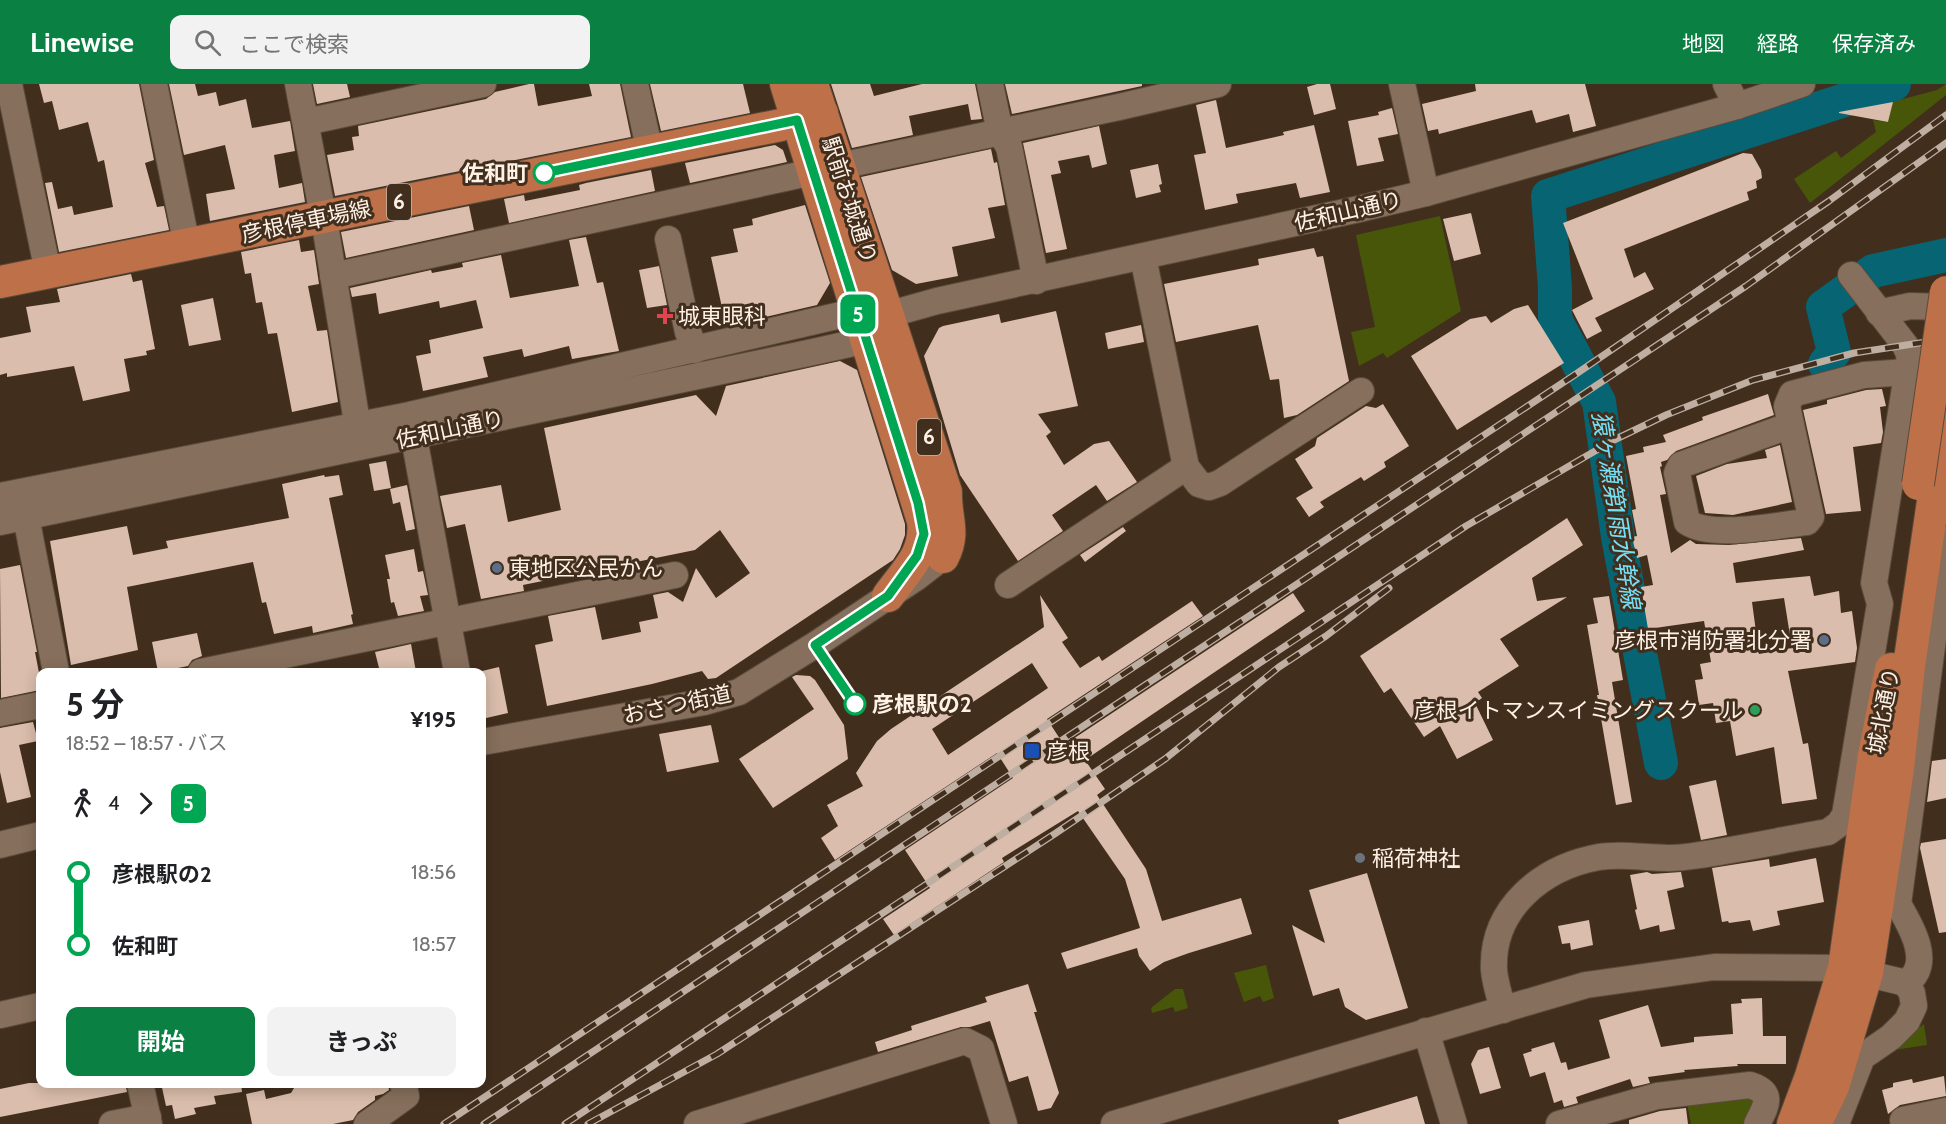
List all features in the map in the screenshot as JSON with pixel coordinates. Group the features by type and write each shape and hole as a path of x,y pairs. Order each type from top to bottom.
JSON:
{"main road":[{"name":"駅前お城通り","path":"786,84 810,117 827,169 918,503 924,534 917,556 888,596"},
{"name":"駅前お城通り","path":"810,117 812,84"},
{"name":"彦根停車場線","path":"0,282 650,152 810,117"},
{"name":"城北通り","path":"1927,485 1946,292"},
{"name":"駅前お城通り","path":"870,322 946,492 951,529 943,557"},
{"name":"城北通り","path":"1815,1124 1833,1087 1855,970 1874,755 1927,485 1946,412"},
{"name":"城北通り","path":"1793,1124 1855,970"}],"street":[{"path":"154,84 187,245"},
{"path":"298,84 324,218 359,436"},
{"path":"306,122 483,84"},
{"path":"635,84 650,152"},
{"path":"990,84 1000,132 1009,147 1036,280"},
{"path":"333,276 1218,84"},
{"path":"1402,84 1426,193"},
{"name":"佐和山通り","path":"10,494 412,426 870,322 937,302 1426,193 1731,95 1802,84"},
{"path":"8,99 48,273"},
{"path":"668,239 688,332 695,350"},
{"path":"1143,257 1186,467 1199,483 1209,487 1220,483 1361,391"},
{"path":"1503,1010 1494,969 1499,934 1516,903 1542,878 1561,867 1600,856 1683,857 1828,832 1839,824 1845,815 1880,604 1874,584 1909,364 1905,345 1852,276"},
{"path":"1874,306 1946,307"},
{"name":"佐和山通り","path":"412,426 695,350 870,322"},
{"path":"1909,364 1946,393"},
{"path":"1791,425 1681,465 1677,472 1687,522 1693,526 1724,531 1808,522 1811,517 1791,425 1786,406 1792,394 1909,364"},
{"path":"412,426 456,668"},
{"name":"佐和山通り","path":"0,522 359,436"},
{"path":"1008,585 1186,467"},
{"path":"10,494 26,517 55,668"},
{"path":"1906,983 1914,978 1919,965 1918,946 1908,920 1898,904 1946,540"},
{"name":"おさつ街道","path":"486,741 704,702 739,692 815,645 943,557"},
{"path":"221,668 675,575"},
{"path":"0,713 36,706"},
{"path":"0,844 36,836"},
{"path":"1114,1124 1586,985 1714,967 1855,970 1906,983 1912,993 1914,1006 1907,1021 1891,1037 1862,1057 1836,1124"},
{"path":"0,1015 36,1007"},
{"path":"1426,1032 1454,1124"},
{"path":"697,1124 965,1041 981,1049 1004,1124"},
{"path":"1572,1122 1657,1096 1750,1084 1762,1088 1767,1096 1766,1106 1758,1124"},
{"path":"112,1124 148,1120 141,1088"},
{"path":"367,1124 406,1096 404,1088"},
{"path":"1904,1124 1903,1120 1946,1111"}],"green space":[{"path":"1946,84 1946,95 1810,203 1794,179 1836,151 1841,158 1876,132 1873,120 1888,122 1892,106 1884,104 1937,90"},
{"path":"1440,216 1461,311 1387,358 1383,353 1359,366 1351,332 1375,327 1356,235"},
{"path":"1266,965 1274,998 1263,1002 1260,996 1244,1002 1234,973"},
{"path":"1175,989 1183,989 1188,1008 1175,1012 1173,1007 1152,1013 1151,1008"},
{"path":"1924,1024 1927,1045 1887,1051"},
{"path":"1750,1094 1757,1104 1747,1124 1691,1124 1687,1103"}],"building":[{"path":"39,84 139,84 154,160 145,163 157,207 164,206 169,230 59,252 45,183 52,182 58,209 72,206 74,215 113,207 104,160 98,162 88,122 59,130 52,101 44,103"},
{"path":"169,84 195,84 198,96 216,92 219,106 246,99 252,128 290,121 295,151 274,155 279,188 302,183 305,202 210,221 206,194 235,189 225,145 184,155"},
{"path":"313,84 347,84 350,97 317,104"},
{"path":"534,84 538,106 592,96 589,84 620,84 631,137 335,196 327,155 354,150 352,137 359,136 358,126 486,99 495,92"},
{"path":"650,84 743,84 750,113 661,131"},
{"path":"831,84 870,84 874,96 922,84 975,84 982,119 971,120 968,104 909,116 913,135 852,148"},
{"path":"1005,84 1142,84 1142,86 1012,114"},
{"path":"1330,84 1336,109 1314,115 1307,87"},
{"path":"1475,84 1585,84 1596,126 1573,132 1569,114 1536,123 1532,110 1439,134 1438,129 1428,131 1422,104 1476,91"},
{"path":"1216,100 1226,148 1284,135 1283,132 1314,125 1330,192 1300,198 1296,183 1236,194 1238,203 1205,210 1194,155 1206,153 1196,105"},
{"path":"1893,102 1888,122 1839,113 1839,112"},
{"path":"1392,108 1398,134 1378,138 1384,161 1357,166 1348,121 1379,115 1378,112"},
{"path":"1099,126 1107,164 1092,168 1089,155 1058,161 1061,173 1051,175 1067,249 1046,253 1023,143"},
{"path":"775,145 783,150 787,162 690,183 685,163"},
{"path":"991,149 994,163 997,162 1005,205 988,208 995,238 952,247 958,276 916,284 892,270 861,177"},
{"path":"1743,153 1752,154 1761,170 1762,178 1756,181 1757,188 1747,192 1749,200 1624,249 1634,278 1645,272 1654,289 1595,318 1602,331 1587,339 1572,310 1593,299 1563,223"},
{"path":"1158,164 1162,184 1159,185 1161,192 1136,198 1130,170"},
{"path":"651,170 655,191 509,223 504,199 524,195 525,201 580,190 579,185 586,183"},
{"path":"805,205 830,283 817,305 726,326 711,257 738,252 733,229 753,225 752,219"},
{"path":"469,206 474,230 346,258 341,232"},
{"path":"1471,213 1481,254 1454,261 1443,219"},
{"path":"586,237 597,283 603,282 619,351 572,359 569,346 524,357 522,349 483,357 488,377 423,391 416,356 431,353 429,340 483,328 476,300 440,308 439,301 379,314 376,293 352,297 350,288 431,270 432,273 463,267 462,263 501,255 510,298 579,286 569,240"},
{"path":"299,240 301,252 314,250 319,284 308,286 317,331 327,330 338,402 292,412 277,333 268,334 262,302 256,303 251,273 245,274 241,252"},
{"path":"1314,248 1317,257 1323,256 1349,381 1297,415 1284,418 1279,379 1270,380 1258,325 1176,342 1164,284 1259,265 1258,259"},
{"path":"659,266 667,305 647,308 639,270"},
{"path":"131,274 133,282 142,280 155,349 146,351 147,355 124,359 130,391 83,401 74,366 7,377 7,373 0,375 0,338 31,332 26,307 60,302 57,289"},
{"path":"213,298 221,340 189,346 181,305"},
{"path":"1528,305 1564,363 1457,430 1411,356 1470,319 1486,316 1491,323 1514,309"},
{"path":"1056,311 1078,406 1038,414 1051,432 1046,436 1064,465 1094,444 1109,441 1137,482 1107,501 1096,485 1052,515 1063,531 1018,561 960,475 924,356 939,328 943,326 999,314 1001,323"},
{"path":"1141,325 1144,342 1108,349 1105,333"},
{"path":"840,361 857,370 905,524 905,535 893,560 716,678 708,679 702,671 547,706 535,645 553,641 548,616 595,607 602,640 641,632 639,622 658,618 653,595 668,592 683,602 696,568 716,598 750,573 720,530 695,550 523,585 524,591 481,599 465,524 447,528 440,496 501,485 508,522 561,510 544,428 696,395 716,416 726,386"},
{"path":"1882,389 1886,406 1880,407 1883,432 1881,443 1853,447 1861,511 1826,514 1803,410 1827,404 1827,400 1866,390"},
{"path":"1768,394 1774,415 1676,451 1667,460 1661,462 1666,494 1660,495 1671,553 1690,540 1696,544 1729,545 1801,538 1804,550 1733,563 1736,583 1810,576 1814,596 1839,591 1841,613 1852,611 1857,648 1855,662 1788,671 1803,744 1808,743 1817,799 1782,804 1774,747 1736,756 1730,721 1716,723 1713,703 1699,705 1695,680 1703,679 1700,664 1711,662 1704,621 1648,629 1641,587 1653,585 1647,555 1637,558 1632,537 1637,536 1632,510 1636,509 1626,456 1644,452 1643,447 1666,442 1663,435 1703,420 1702,417","holes":["1784,598 1792,648 1759,654 1752,602"]},
{"path":"1383,404 1409,446 1384,462 1386,467 1364,481 1361,477 1320,502 1324,507 1309,517 1296,498 1313,488 1295,459 1315,446 1317,438 1366,406 1376,408"},
{"path":"1780,445 1792,502 1733,515 1705,513 1696,476 1727,464 1767,458 1765,450"},
{"path":"386,461 391,488 374,491 369,464"},
{"path":"324,475 325,477 339,475 343,495 329,498 353,614 351,615 353,624 313,633 312,626 274,634 266,602 262,603 253,562 127,587 138,650 71,665 50,541 127,526 133,555 168,548 166,541 289,518 282,484"},
{"path":"407,485 415,529 406,531 400,502 393,504 390,489"},
{"path":"1567,518 1583,545 1532,578 1537,601 1567,597 1500,639 1519,666 1478,692 1482,698 1475,703 1493,740 1457,759 1440,726 1424,737 1391,688 1384,693 1360,656"},
{"path":"1123,527 1126,531 1085,562 1080,555"},
{"path":"414,549 418,572 423,571 428,595 420,596 424,611 398,616 394,602 391,603 387,579 390,579 385,555"},
{"path":"20,565 38,668 36,668 36,691 1,698 0,569"},
{"path":"1293,593 1305,611 1085,760 1105,789 1097,795 1146,869 1162,921 1241,898 1252,934 1164,962 1150,971 1139,956 1137,948 1067,969 1061,953 1140,928 1125,879 1078,811 1002,858 1004,862 894,935 883,919 930,888 905,850 1013,778 997,753 835,860 821,838 838,826 827,805 863,786 856,773 877,741 891,729 1044,627 1040,595 1068,638 1062,642 1080,668 1099,656 1102,661 1192,601 1203,616 1047,719 1064,745","holes":["1032,663 1048,688 948,755 932,729"]},
{"path":"1609,596 1623,680 1612,682 1632,802 1616,805 1587,625 1598,623 1593,598"},
{"path":"197,633 202,656 192,660 188,666 157,668 152,642"},
{"path":"411,644 415,668 379,668 375,652"},
{"path":"499,667 508,713 486,718 486,670"},
{"path":"810,676 815,680 844,725 848,759 773,808 739,759 814,709 792,677"},
{"path":"33,722 36,741 19,745 31,797 7,803 0,772 0,728"},
{"path":"711,725 719,762 667,772 659,734"},
{"path":"1946,759 1946,798 1927,802 1932,761"},
{"path":"1716,780 1727,835 1701,840 1689,786"},
{"path":"1946,839 1946,932 1939,933 1920,848 1921,843"},
{"path":"1816,858 1824,902 1777,911 1780,925 1753,931 1750,920 1722,922 1712,868 1769,859 1770,867"},
{"path":"1647,872 1652,874 1681,872 1684,887 1667,891 1675,929 1660,932 1659,925 1640,930 1630,875"},
{"path":"1367,873 1408,1008 1366,1020 1345,1007 1339,988 1313,996 1292,925 1325,943 1309,890"},
{"path":"1589,920 1593,945 1571,950 1570,943 1562,944 1558,926"},
{"path":"1028,984 1037,1012 1034,1012 1059,1093 1051,1108 1038,1111 1028,1076 1009,1082 990,1021 970,1027 961,1027 878,1052 875,1042 912,1030 911,1026 987,1002 985,997"},
{"path":"1762,998 1763,1036 1786,1036 1786,1064 1737,1064 1738,1066 1684,1070 1685,1072 1648,1077 1650,1083 1633,1087 1630,1079 1576,1097 1578,1103 1564,1107 1562,1100 1554,1103 1545,1072 1530,1077 1523,1054 1554,1042 1561,1063 1566,1062 1568,1070 1610,1058 1599,1020 1648,1005 1661,1047 1694,1042 1694,1037 1733,1034 1731,1004 1742,1003 1741,999"},
{"path":"1489,1047 1501,1088 1480,1094 1471,1064 1478,1050"},
{"path":"1944,1076 1946,1096 1900,1105 1888,1114 1882,1090 1893,1087 1893,1083 1912,1079 1913,1083"},
{"path":"36,1083 36,1088 126,1088 127,1092 0,1117 0,1089"},
{"path":"162,1088 242,1088 242,1092 214,1096 216,1104 194,1108 196,1114 175,1119 172,1105 166,1106"},
{"path":"294,1088 389,1088 389,1090 375,1096 375,1100 358,1112 353,1120 333,1124 252,1124 246,1094 264,1090 266,1099 291,1093"},
{"path":"1417,1096 1425,1124 1339,1124 1338,1120"},
{"path":"1686,1108 1688,1124 1629,1124 1629,1120 1660,1111"}],"waterway":[{"name":"猿ヶ瀬第1雨水幹線","path":"1661,763 1618,537 1599,402 1555,319 1555,287 1548,196 1894,84"},
{"path":"1825,364 1834,352 1823,307 1873,271 1946,255"}],"railway":[{"path":"444,1124 1576,374 1829,201 1946,115"},
{"path":"484,1124 1746,286 1946,143"},
{"path":"565,1124 1466,526 1614,440 1666,415 1753,380 1854,353 1946,339"},
{"path":"588,1124 717,1054 1056,833 1165,759 1279,667 1326,636 1389,588"}],"bus line":[{"name":"5","path":"544,173 797,120 923,520 924,534 917,556 888,596 815,645 855,704"}],"place":[{"name":"佐和町","path":"544,173"},
{"name":"城東眼科","path":"665,316"},
{"name":"東地区公民かん","path":"497,568"},
{"name":"彦根市消防署北分署","path":"1824,640"},
{"name":"彦根駅の2","path":"855,704"},
{"name":"彦根イトマンスイミングスクール","path":"1755,710"},
{"name":"彦根","path":"1032,751"},
{"name":"稲荷神社","path":"1360,858"}]}
